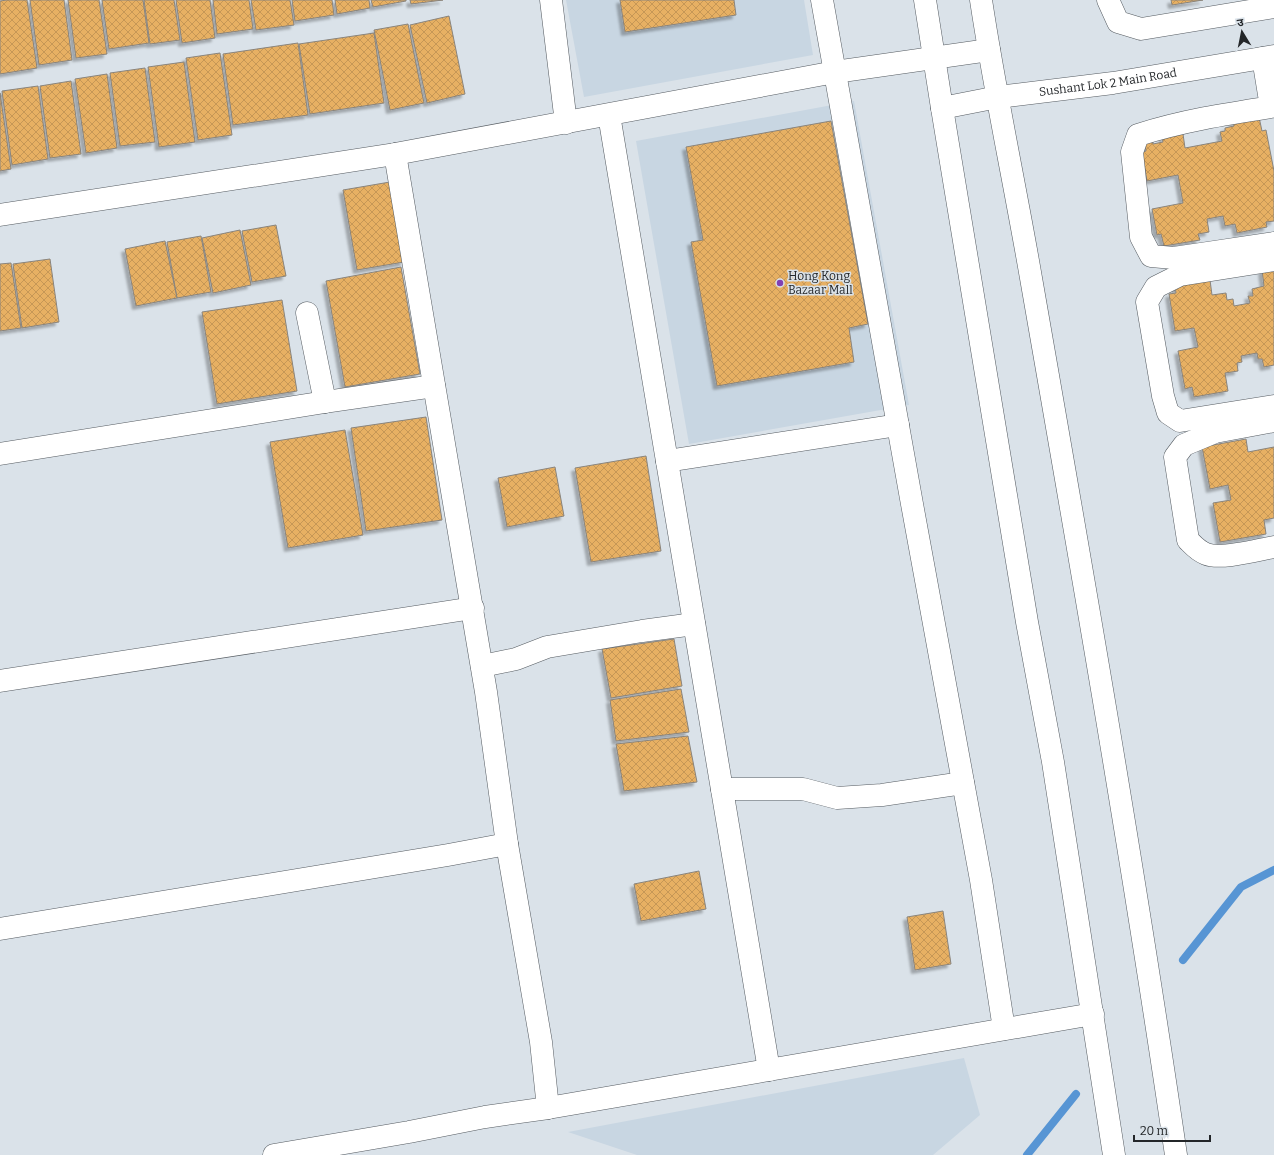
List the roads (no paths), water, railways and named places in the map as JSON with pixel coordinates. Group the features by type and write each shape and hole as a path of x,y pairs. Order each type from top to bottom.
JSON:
{"street":[{"path":"551,0 566,123"},
{"path":"822,0 981,880 1004,1029"},
{"path":"925,0 1027,622 1053,762 1114,1155"},
{"path":"981,0 1074,524 1147,959 1176,1155"},
{"path":"1108,0 1118,22 1141,29 1274,7"},
{"path":"0,215 395,154 835,72 989,50"},
{"path":"1269,57 1273,113 1238,112 1161,127 1138,135 1132,152 1141,237 1151,256 1174,258 1274,243"},
{"name":"Sushant Lok 2 Main Road","path":"942,108 998,97 1113,82 1269,57"},
{"path":"609,115 769,1070"},
{"path":"395,154 473,608 508,844 541,1042 548,1108"},
{"path":"1274,260 1180,275 1156,287 1147,302 1163,396 1168,413 1180,421 1274,406"},
{"path":"307,313 325,402"},
{"path":"0,454 434,386"},
{"path":"1274,422 1214,432 1184,446 1175,457 1188,540 1206,554 1217,556 1274,547"},
{"path":"667,461 898,426"},
{"path":"0,681 473,608"},
{"path":"482,666 516,659 547,647 694,624"},
{"path":"722,789 803,789 837,798 882,795 963,784"},
{"path":"0,929 508,844"},
{"path":"274,1155 409,1132 485,1117 548,1108 1093,1014"}],"waterway":[{"path":"1183,960 1241,887 1274,870"},
{"path":"1027,1155 1076,1094"}],"place":[{"name":"Hong Kong Bazaar Mall","path":"780,283"}]}
